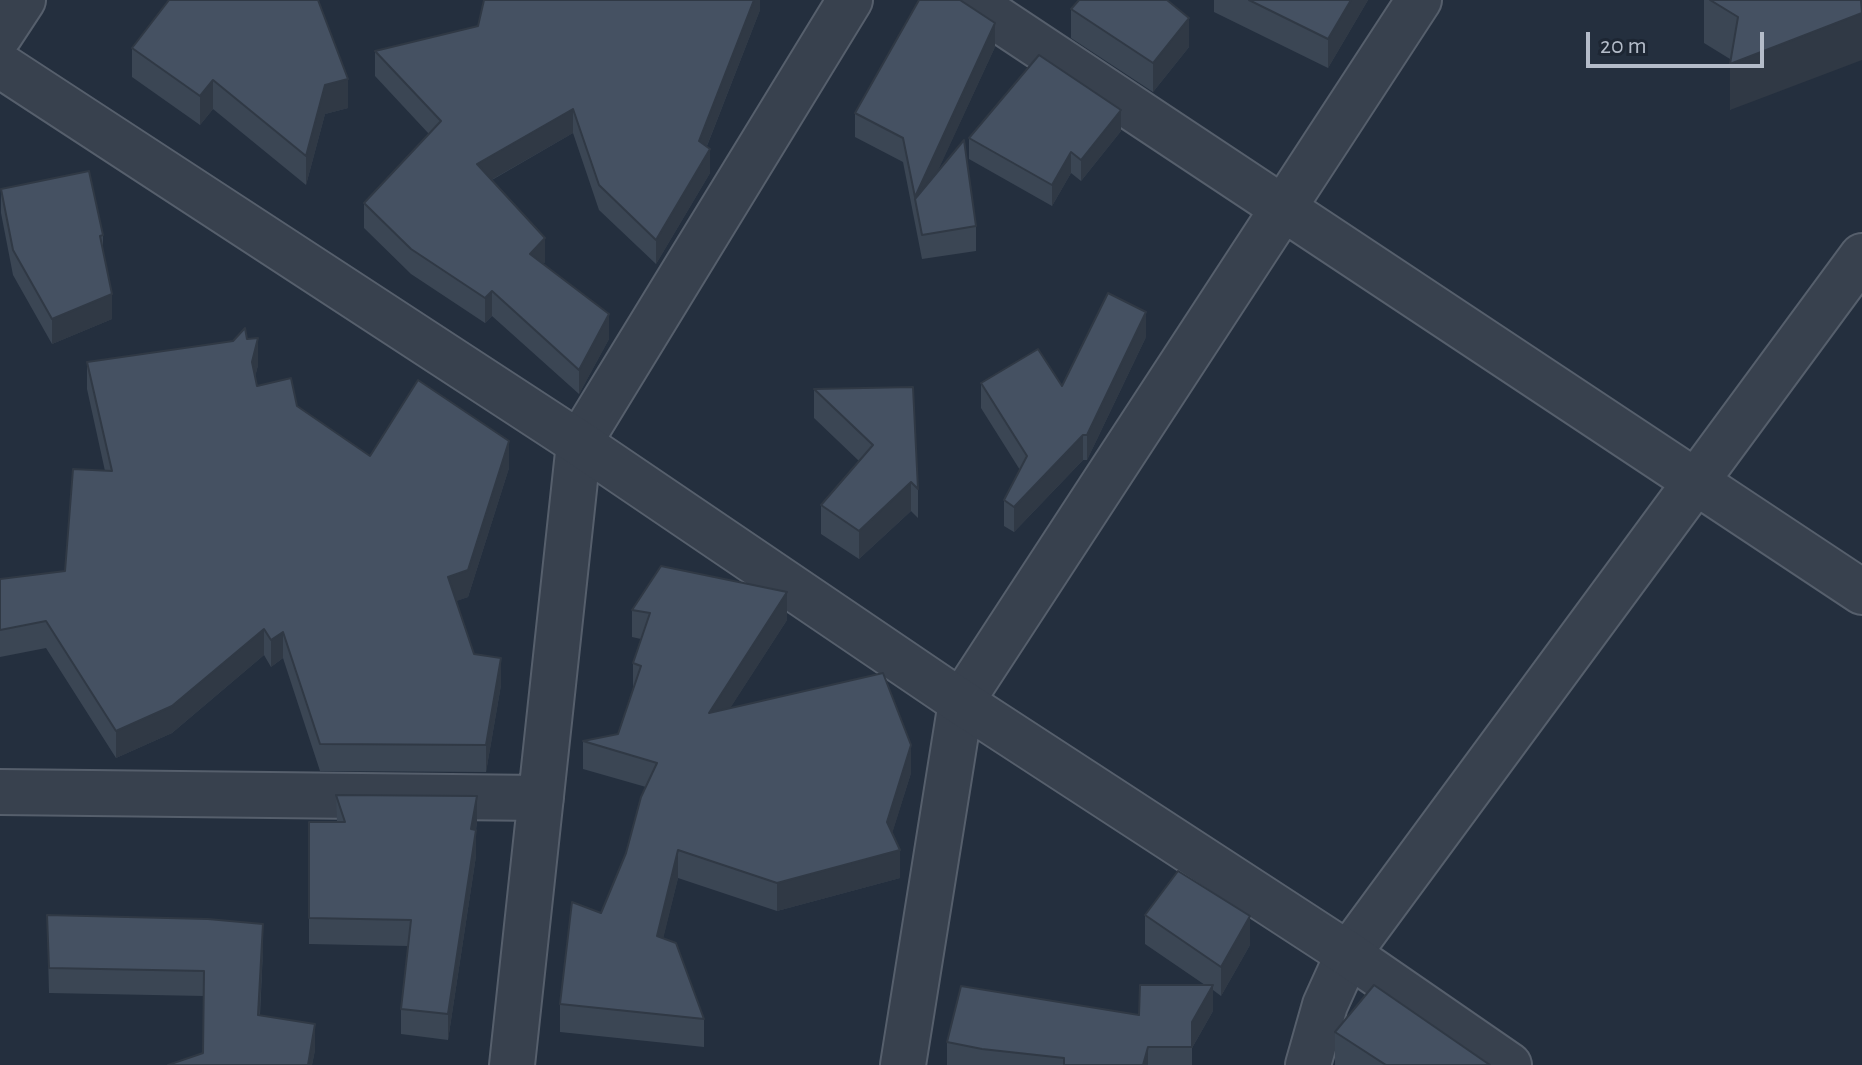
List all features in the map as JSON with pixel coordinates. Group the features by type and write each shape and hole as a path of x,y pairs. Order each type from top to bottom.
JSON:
{"street":[{"path":"0,35 23,0"},
{"path":"512,1065 579,443 850,0"},
{"path":"969,0 1862,592"},
{"path":"903,1065 961,702 1419,0"},
{"path":"0,65 579,443 961,702 1348,954 1509,1065"},
{"path":"1308,1065 1325,1005 1348,954 1862,256"},
{"path":"0,792 541,798"}],"building":[{"path":"169,0 318,0 348,79 325,85 306,156 213,80 200,96 132,48"},
{"path":"484,0 754,0 699,141 710,149 656,240 599,185 573,109 477,164 545,238 530,254 609,314 579,370 492,291 485,298 411,249 364,203 441,121 375,51 478,26"},
{"path":"919,0 960,0 995,23 915,197 903,138 855,113"},
{"path":"1079,0 1167,0 1189,18 1153,63 1071,9"},
{"path":"1249,0 1351,0 1328,39"},
{"path":"1710,0 1861,0 1862,13 1730,64 1738,17"},
{"path":"1039,55 1121,110 1081,160 1071,152 1052,185 969,138"},
{"path":"964,140 976,226 922,235 915,199"},
{"path":"89,171 112,294 52,319 13,250 1,189"},
{"path":"1108,293 1146,312 1087,435 1083,435 1014,507 1004,500 1027,456 981,383 1038,349 1062,386"},
{"path":"245,328 247,339 258,338 252,362 257,386 291,378 297,406 370,456 418,380 509,441 468,570 448,577 474,654 501,658 486,745 320,744 283,632 271,640 264,629 172,706 116,731 46,621 0,630 0,579 65,571 73,469 112,471 87,362 233,341"},
{"path":"913,387 918,489 911,482 859,531 821,505 873,445 814,389"},
{"path":"661,566 787,592 709,713 883,673 911,745 887,822 900,850 777,883 678,850 657,936 676,943 704,1019 560,1004 572,902 601,913 626,853 641,797 657,763 583,741 618,734 641,666 633,663 650,613 632,610"},
{"path":"336,795 477,796 471,829 476,830 448,1014 401,1009 411,920 309,918 309,822 345,822"},
{"path":"1178,871 1250,916 1221,967 1145,915"},
{"path":"47,915 208,919 263,924 258,1015 315,1024 308,1065 168,1065 203,1053 204,971 49,968"},
{"path":"1140,985 1213,985 1192,1022 1192,1047 1148,1047 1143,1065 1064,1065 1064,1058 947,1042 961,986 1139,1015"},
{"path":"1374,985 1490,1065 1386,1065 1335,1032"}]}
